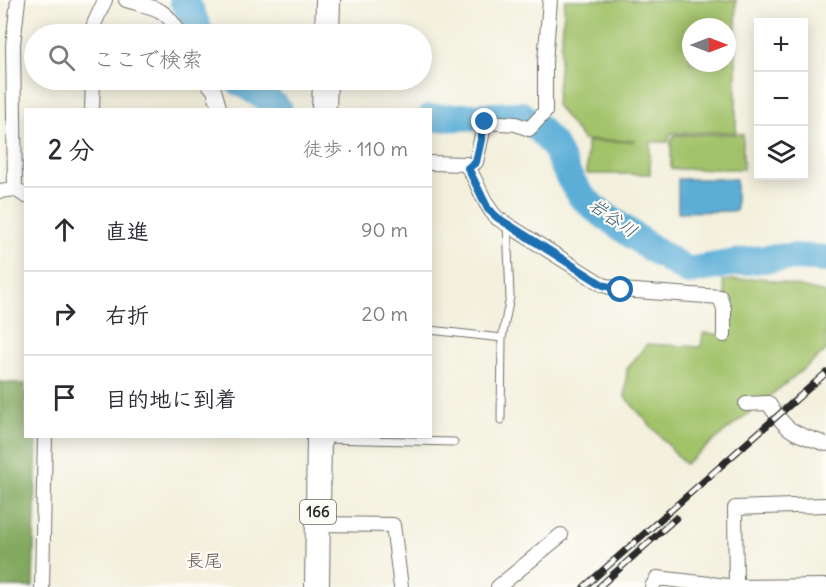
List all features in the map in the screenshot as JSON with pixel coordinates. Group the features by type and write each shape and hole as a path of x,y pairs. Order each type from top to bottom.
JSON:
{"highway":[{"path":"327,24 328,0"},
{"path":"324,108 325,90"},
{"name":"166","path":"316,587 319,438"}],"street":[{"path":"0,191 20,192 13,139 13,45 18,0"},
{"path":"94,24 105,0"},
{"path":"126,0 162,11 174,24"},
{"path":"468,168 476,162 485,122 516,124 529,129 544,112 544,62 550,0"},
{"path":"92,108 93,90"},
{"path":"214,90 219,108"},
{"path":"432,163 466,164 488,209 507,224 603,285 621,290 720,297 724,309 724,335"},
{"path":"746,404 768,403 782,424 790,431 826,444"},
{"path":"42,587 45,438"},
{"path":"736,587 735,508 826,505"},
{"path":"318,524 393,525 401,587"},
{"path":"498,587 561,535"},
{"path":"652,587 657,579 736,587 826,586"}],"lane":[{"path":"501,420 502,338 510,297 507,224"},
{"path":"432,330 502,338"},
{"path":"346,438 454,442"}],"green space":[{"path":"565,0 736,0 736,18 682,18 682,72 736,72 736,132 671,133 668,142 650,142 650,174 587,174 587,142 635,141 583,140 556,105"},
{"path":"743,134 743,169 671,169 671,141 675,135"},
{"path":"762,278 826,293 826,351 685,464 625,397 627,369 647,344 701,347 703,333 728,335 728,308 723,281"},
{"path":"0,382 24,384 24,438 37,438 33,587 0,587"}],"water":[{"path":"678,179 736,179 736,211 678,212"}],"waterway":[{"name":"岩谷川","path":"183,0 196,24"},
{"name":"岩谷川","path":"253,90 277,108"},
{"name":"岩谷川","path":"432,118 522,115 554,146 581,196 652,249 688,271 774,258 826,259"}],"railway":[{"path":"584,587 826,373"},
{"path":"599,587 676,518"}],"district":[{"name":"長尾","path":"204,561"}],"route":[{"path":"485,122 476,162 468,168 474,176 488,209 498,218 603,285 621,290"}]}
